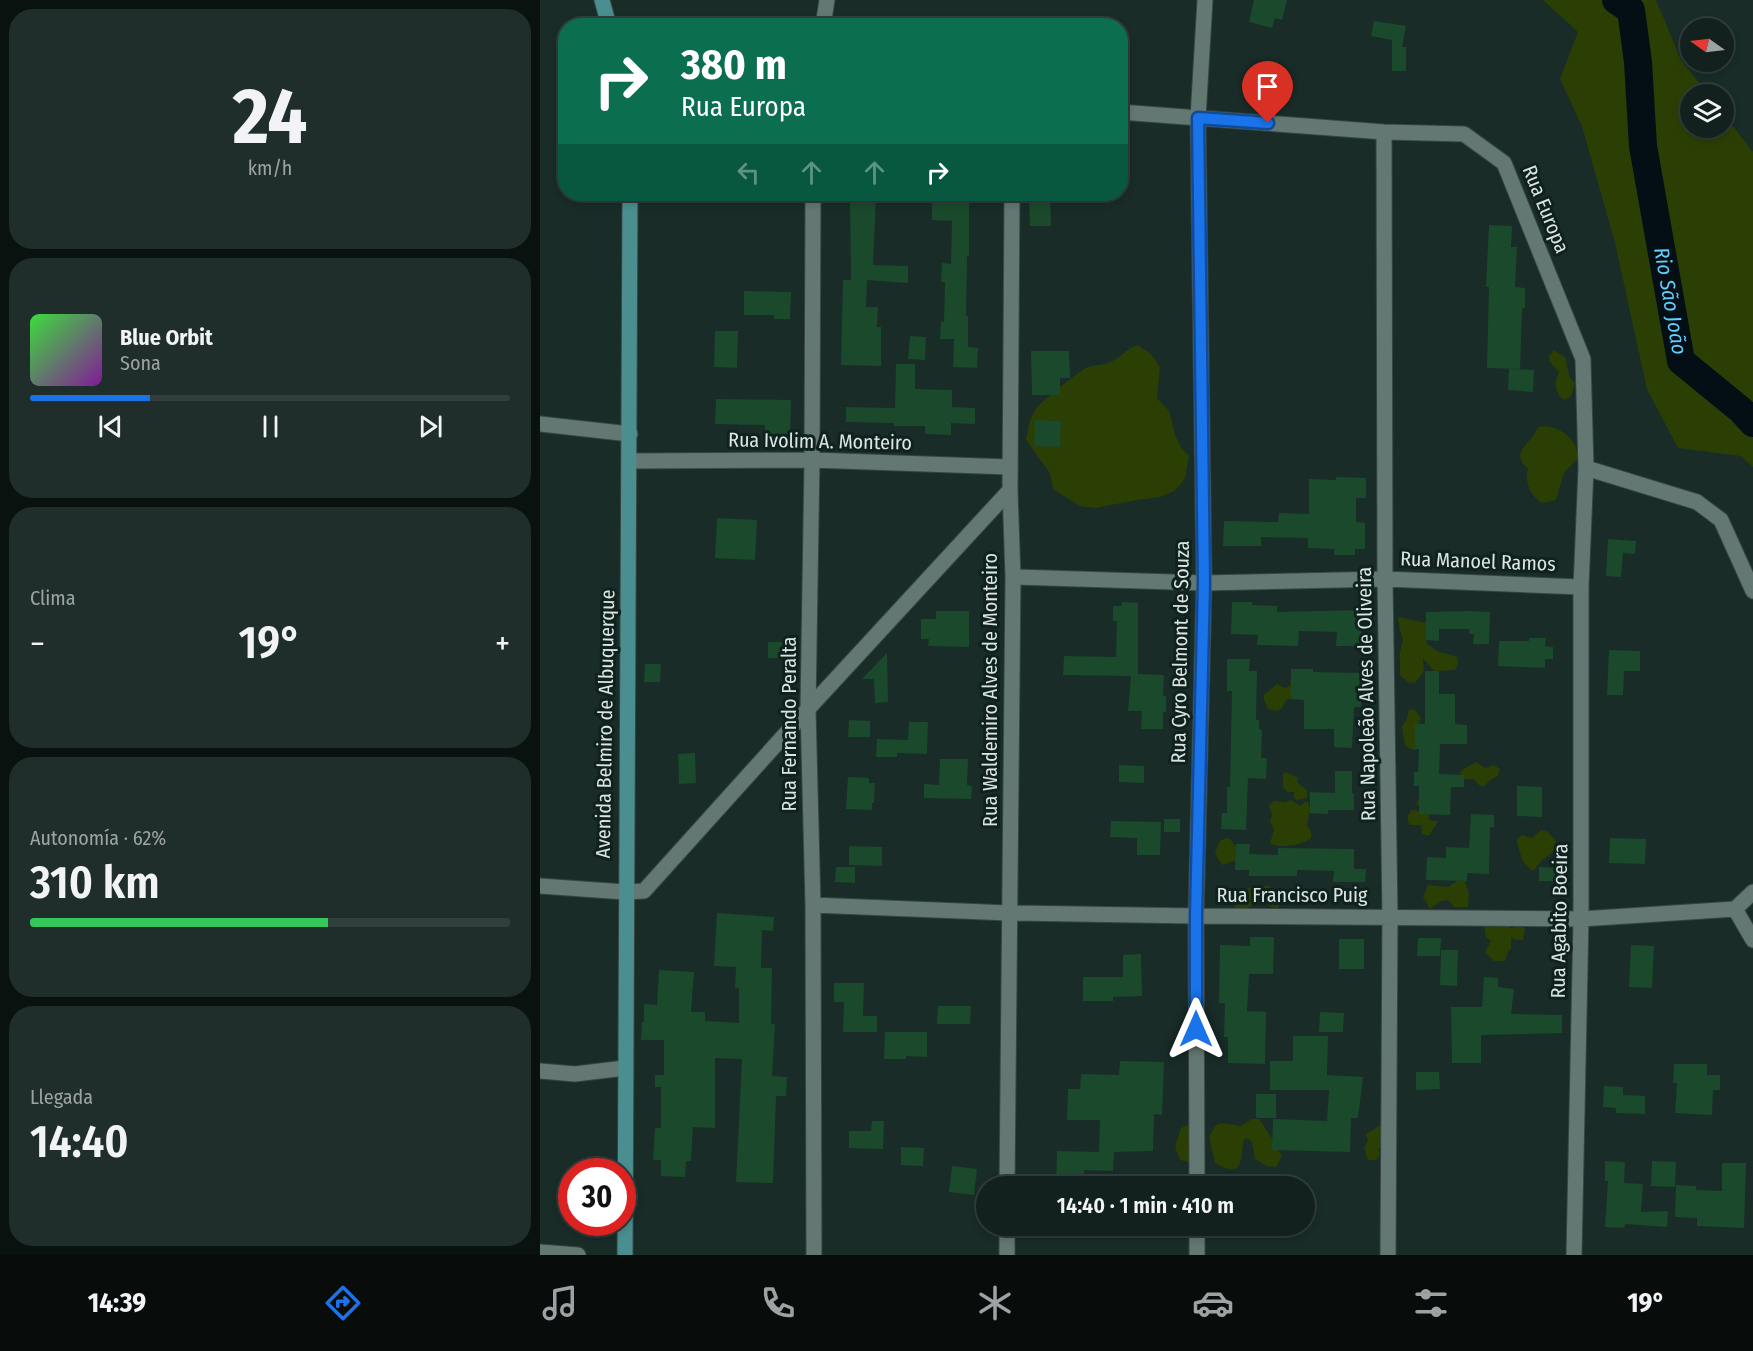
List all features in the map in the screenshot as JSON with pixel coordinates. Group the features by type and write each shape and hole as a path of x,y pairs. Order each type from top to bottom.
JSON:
{"main road":[{"path":"602,0 607,18"},
{"name":"Avenida Belmiro de Albuquerque","path":"625,1255 630,201"}],"street":[{"path":"824,18 827,0"},
{"name":"Rua Cyro Belmont de Souza","path":"1197,1176 1196,916 1204,583 1198,118 1204,0"},
{"name":"Rua Europa","path":"1128,113 1384,132 1464,134 1504,163 1583,358 1587,468 1581,586"},
{"name":"Rua Napoleão Alves de Oliveira","path":"1384,132 1385,579 1390,917 1388,1255"},
{"name":"Rua Fernando Peralta","path":"813,201 808,708 813,905 814,1255"},
{"name":"Rua Waldemiro Alves de Monteiro","path":"1007,1176 1013,577 1010,490 1012,201"},
{"path":"540,424 630,434"},
{"name":"Rua Ivolim A. Monteiro","path":"629,461 812,460 1010,467"},
{"path":"1587,468 1697,502 1721,520 1753,591"},
{"path":"540,886 625,892 644,891 808,708 1010,490"},
{"name":"Rua Manoel Ramos","path":"1013,577 1204,583 1385,579 1581,586"},
{"name":"Rua Agabito Boeira","path":"1574,1255 1581,919 1581,586"},
{"path":"1753,892 1735,909 1753,940"},
{"name":"Rua Francisco Puig","path":"813,905 1009,913 1581,919 1735,909"},
{"path":"540,1071 575,1074 625,1068"},
{"path":"1007,1236 1007,1255"},
{"path":"1197,1236 1197,1255"},
{"path":"540,1252 578,1255"}],"green space":[{"path":"1543,0 1656,0 1680,58 1680,72 1691,72 1700,84 1680,84 1680,138 1734,138 1734,128 1753,152 1753,467 1741,456 1678,448 1647,389 1615,243 1582,126 1560,79 1578,32"},
{"path":"1138,345 1152,355 1160,367 1157,398 1169,411 1175,435 1182,449 1189,456 1185,478 1174,491 1160,497 1095,508 1080,506 1053,489 1050,473 1026,440 1031,418 1042,402 1084,369 1112,361"},
{"path":"1554,350 1565,357 1570,378 1575,383 1571,396 1565,400 1559,396 1555,384 1559,372 1550,362 1549,356"},
{"path":"1539,427 1558,429 1568,436 1575,446 1578,458 1564,473 1556,500 1542,503 1529,489 1528,469 1521,461 1520,454"},
{"path":"1398,617 1427,623 1426,643 1437,651 1457,657 1458,664 1455,670 1434,671 1423,658 1424,671 1415,683 1408,682 1400,675 1400,652 1403,640"},
{"path":"1291,678 1294,698 1286,700 1278,711 1268,709 1264,695 1277,684 1285,688 1290,686"},
{"path":"1409,709 1415,710 1421,718 1417,728 1417,749 1414,750 1405,746 1402,726 1407,719"},
{"path":"1476,762 1485,768 1494,765 1500,769 1498,776 1484,786 1480,786 1474,779 1463,779 1460,773 1462,770"},
{"path":"1286,772 1298,778 1297,782 1307,790 1307,798 1297,800 1294,798 1294,792 1288,792 1283,787 1283,774"},
{"path":"1420,797 1429,809 1429,819 1438,821 1429,836 1422,834 1421,825 1411,825 1408,822 1411,810 1421,811 1417,803"},
{"path":"1291,800 1300,806 1308,802 1310,809 1307,826 1311,831 1311,838 1303,843 1274,845 1270,843 1274,830 1270,821 1272,815 1269,806 1274,801"},
{"path":"1541,830 1548,832 1557,843 1552,853 1533,871 1525,864 1517,841 1522,835 1532,838"},
{"path":"1230,839 1236,847 1236,860 1222,865 1215,853 1220,841"},
{"path":"1459,880 1465,881 1469,894 1468,907 1454,907 1448,900 1441,901 1430,909 1423,897 1428,885 1448,887"},
{"path":"1268,886 1280,892 1282,898 1278,909 1260,899 1248,908 1235,908 1236,894 1251,887 1253,890"},
{"path":"1507,921 1510,928 1520,925 1525,929 1523,940 1511,937 1511,949 1505,961 1494,961 1485,952 1491,941 1486,937 1484,924"},
{"path":"1252,1119 1259,1119 1276,1143 1282,1156 1276,1167 1267,1166 1255,1159 1252,1142 1247,1138 1244,1139 1241,1160 1236,1168 1224,1168 1215,1163 1209,1137 1215,1126 1221,1123 1241,1126"},
{"path":"1190,1124 1193,1163 1180,1160 1175,1147 1181,1128"},
{"path":"1382,1124 1384,1147 1378,1149 1380,1154 1376,1160 1368,1160 1364,1148 1368,1141 1366,1134"}],"building":[{"path":"1254,0 1287,0 1282,20 1275,18 1272,28 1249,22"},
{"path":"1374,21 1406,26 1402,47 1406,47 1406,71 1392,71 1392,40 1371,36"},
{"path":"850,201 876,201 873,265 908,266 908,283 867,280 866,307 878,307 877,327 881,327 881,366 841,365 843,280 851,280"},
{"path":"932,201 969,201 966,316 968,316 968,347 978,348 977,368 953,367 954,339 940,339 941,322 944,322 945,282 941,282 942,263 951,264 952,221 932,220"},
{"path":"1029,201 1050,201 1051,226 1030,226"},
{"path":"1489,225 1512,226 1511,247 1517,247 1515,287 1525,288 1520,369 1487,368 1489,287 1486,287"},
{"path":"744,291 791,292 790,319 774,319 774,315 744,315"},
{"path":"715,331 738,331 737,368 714,367"},
{"path":"910,336 926,337 925,360 908,359"},
{"path":"1031,351 1069,351 1070,378 1060,378 1060,395 1032,395"},
{"path":"896,364 915,364 915,389 952,390 952,407 975,408 975,424 951,423 951,435 925,434 925,426 846,422 846,407 895,408"},
{"path":"1509,369 1534,370 1533,392 1508,390"},
{"path":"716,399 791,400 790,435 765,434 765,425 715,424"},
{"path":"1035,420 1061,421 1060,447 1034,446"},
{"path":"1336,477 1366,478 1366,498 1356,498 1356,522 1365,523 1365,549 1355,549 1355,555 1334,555 1334,549 1308,548 1308,538 1261,537 1261,546 1223,546 1224,521 1278,522 1279,513 1309,514 1309,479 1336,480"},
{"path":"717,518 757,520 755,560 715,558"},
{"path":"1608,539 1636,541 1635,554 1623,553 1621,577 1606,576"},
{"path":"1122,602 1138,603 1138,674 1164,675 1163,696 1166,696 1166,712 1163,712 1163,729 1141,729 1142,711 1128,711 1131,676 1063,675 1064,656 1116,657 1117,621 1113,621 1113,606 1121,606"},
{"path":"1232,602 1277,606 1277,612 1362,610 1361,646 1336,646 1337,632 1299,631 1298,646 1257,645 1258,635 1231,634"},
{"path":"936,611 969,611 969,647 928,646 929,639 921,639 921,619 936,619"},
{"path":"1426,612 1490,612 1489,644 1473,644 1474,634 1469,634 1470,629 1439,629 1439,641 1426,640"},
{"path":"1529,638 1546,638 1545,646 1553,647 1553,659 1545,659 1545,668 1498,666 1499,641 1529,641"},
{"path":"768,642 793,642 792,659 768,658"},
{"path":"1609,650 1640,651 1640,671 1624,671 1623,695 1607,695"},
{"path":"887,653 888,702 875,703 874,679 862,679"},
{"path":"1227,659 1250,659 1249,671 1257,671 1256,720 1259,720 1259,729 1262,730 1261,758 1267,758 1266,779 1248,778 1246,830 1221,829 1222,813 1227,813 1227,787 1230,787 1232,691 1227,691"},
{"path":"645,664 661,664 660,682 644,682"},
{"path":"1291,669 1362,673 1361,707 1354,707 1352,748 1334,747 1334,729 1304,729 1304,700 1291,699"},
{"path":"1425,671 1439,671 1439,694 1455,694 1455,724 1467,725 1467,744 1440,744 1439,774 1464,775 1464,787 1451,787 1450,815 1419,814 1419,786 1414,786 1414,772 1418,772 1419,749 1415,749 1415,724 1425,724"},
{"path":"849,720 870,721 870,737 848,737"},
{"path":"909,722 928,722 927,754 897,753 897,757 876,757 877,739 908,740"},
{"path":"695,753 696,783 679,784 678,754"},
{"path":"940,759 968,759 967,785 972,786 971,799 924,798 924,784 939,785"},
{"path":"1119,765 1144,766 1144,783 1119,782"},
{"path":"1335,771 1352,771 1354,810 1328,810 1328,814 1310,813 1310,792 1335,793"},
{"path":"848,777 869,778 869,783 875,783 872,810 846,809"},
{"path":"1517,786 1542,787 1542,817 1517,816"},
{"path":"1471,814 1494,815 1494,828 1490,827 1489,874 1467,873 1467,881 1426,880 1427,857 1446,858 1446,847 1469,848"},
{"path":"1164,819 1180,819 1180,832 1164,832"},
{"path":"1111,821 1161,822 1160,855 1137,855 1137,838 1110,837"},
{"path":"1610,838 1646,839 1645,864 1609,863"},
{"path":"1236,844 1250,844 1249,854 1278,855 1278,848 1354,849 1354,869 1366,869 1365,882 1333,882 1334,871 1297,870 1297,876 1249,876 1249,870 1235,870"},
{"path":"849,846 882,847 882,866 849,865"},
{"path":"836,867 855,867 855,883 835,882"},
{"path":"1539,867 1556,868 1556,881 1539,881"},
{"path":"717,913 774,917 773,931 762,930 761,968 772,968 771,1024 775,1024 772,1076 787,1077 786,1096 776,1096 773,1183 736,1182 742,1059 715,1058 715,1128 693,1127 691,1161 686,1161 685,1177 661,1176 661,1160 653,1160 655,1128 661,1128 661,1087 655,1087 655,1075 664,1075 664,1040 641,1040 644,1004 657,1005 659,970 694,972 691,1012 705,1012 705,1021 739,1023 739,988 735,988 736,967 714,966"},
{"path":"1250,937 1274,937 1273,974 1249,974 1247,1011 1266,1012 1265,1064 1228,1063 1228,1037 1224,1037 1225,1003 1219,1003 1220,945 1250,946"},
{"path":"1418,938 1441,938 1440,956 1417,956"},
{"path":"1339,939 1364,939 1364,969 1339,969"},
{"path":"1631,945 1654,946 1652,988 1629,987"},
{"path":"1441,950 1458,950 1457,986 1440,985"},
{"path":"1141,954 1142,996 1113,997 1113,1001 1083,1001 1083,977 1123,977 1123,955"},
{"path":"1484,977 1498,978 1498,987 1514,989 1511,1014 1562,1015 1562,1033 1481,1035 1481,1063 1452,1063 1451,1007 1482,1007"},
{"path":"834,983 864,983 863,1016 877,1016 877,1032 843,1032 844,1002 834,1002"},
{"path":"938,1006 971,1006 970,1024 937,1024"},
{"path":"1320,1012 1344,1013 1343,1032 1319,1032"},
{"path":"885,1032 927,1032 927,1057 906,1056 906,1059 884,1059"},
{"path":"1293,1036 1328,1036 1327,1075 1363,1077 1358,1118 1351,1118 1350,1152 1272,1150 1273,1119 1327,1121 1329,1090 1270,1090 1270,1061 1293,1061"},
{"path":"1120,1061 1164,1062 1162,1115 1154,1114 1153,1151 1114,1152 1113,1171 1084,1170 1084,1176 1056,1176 1057,1151 1099,1152 1100,1120 1067,1120 1068,1089 1080,1089 1081,1074 1119,1075"},
{"path":"1674,1064 1707,1064 1707,1075 1720,1075 1720,1090 1713,1090 1712,1115 1675,1113 1677,1083 1673,1083"},
{"path":"1416,1072 1439,1072 1440,1089 1416,1090"},
{"path":"1604,1086 1623,1087 1623,1095 1645,1096 1645,1114 1616,1113 1616,1108 1603,1107"},
{"path":"1256,1094 1276,1094 1276,1118 1256,1118"},
{"path":"872,1121 884,1121 883,1149 849,1148 849,1131 871,1131"},
{"path":"901,1147 924,1148 923,1166 901,1165"},
{"path":"1605,1161 1625,1162 1624,1183 1643,1184 1641,1212 1668,1211 1667,1227 1625,1224 1624,1228 1605,1227 1608,1181 1605,1181"},
{"path":"1652,1161 1676,1162 1675,1187 1651,1186"},
{"path":"1722,1163 1746,1163 1744,1228 1697,1226 1697,1218 1675,1217 1676,1185 1696,1186 1696,1190 1722,1191"},
{"path":"952,1166 977,1169 974,1195 949,1192"}],"waterway":[{"name":"Rio São João","path":"1616,0 1631,10 1638,62 1643,146 1681,361 1741,410 1753,423"}],"route":[{"path":"1196,1029 1196,916 1204,583 1198,118 1268,123"}]}
